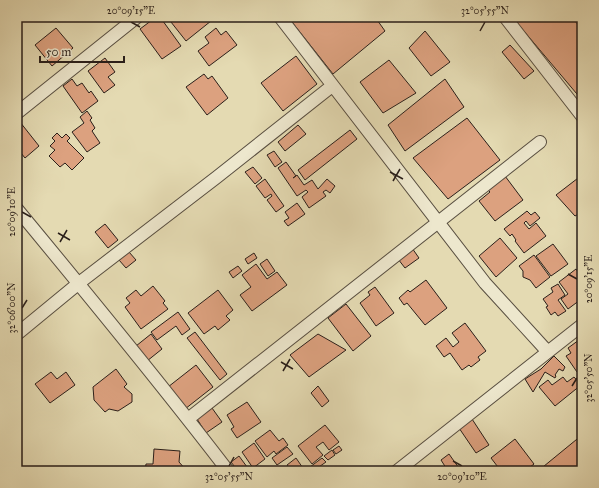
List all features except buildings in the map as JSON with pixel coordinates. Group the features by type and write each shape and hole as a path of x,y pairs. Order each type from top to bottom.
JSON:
{"street":[{"path":"17,113 137,17"},
{"path":"280,17 485,283 547,351"},
{"path":"505,17 582,116"},
{"path":"17,334 79,283 211,182 332,86"},
{"path":"188,419 540,142"},
{"path":"17,210 79,283 228,471"},
{"path":"397,471 547,351 582,325"}]}
